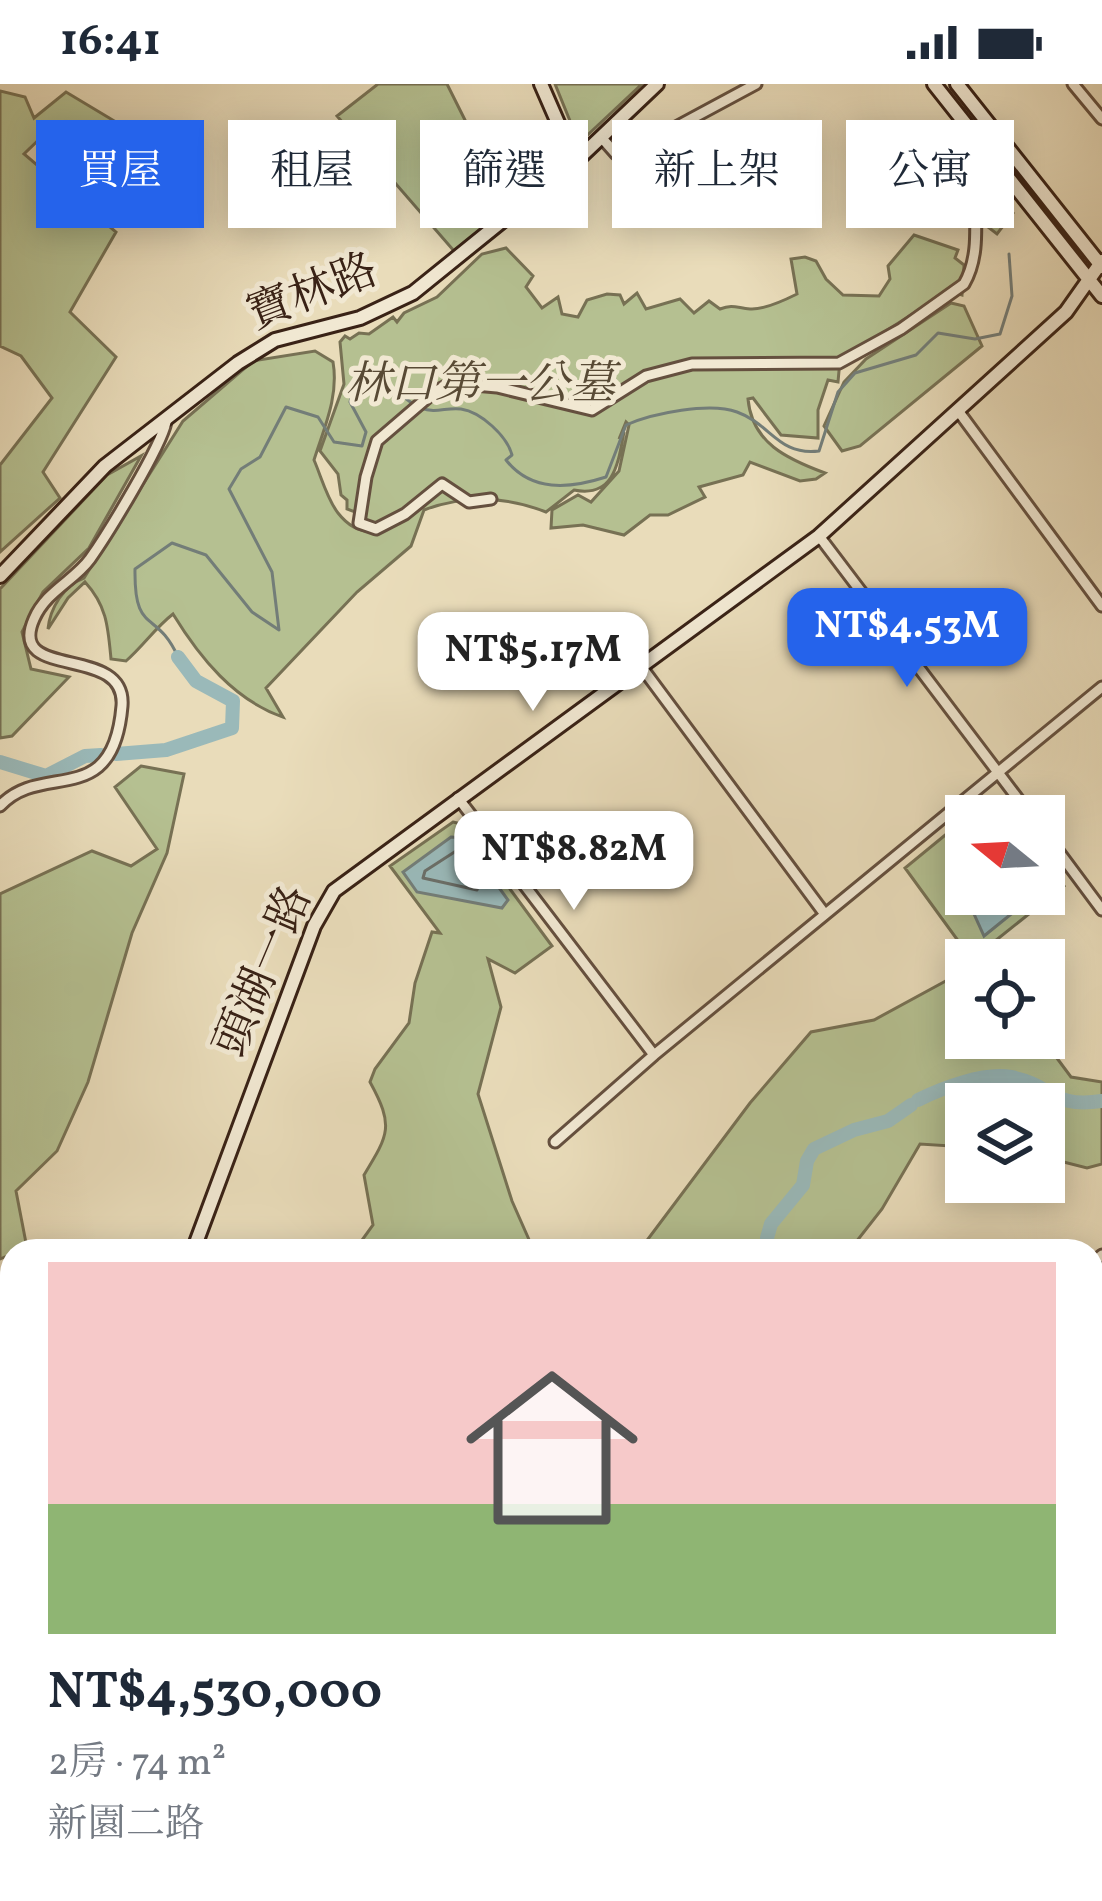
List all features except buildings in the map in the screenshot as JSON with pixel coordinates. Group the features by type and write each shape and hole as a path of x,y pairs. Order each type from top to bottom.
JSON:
{"street":[{"path":"541,84 557,120"},
{"name":"寶林路","path":"588,150 657,84"},
{"path":"602,137 616,154 624,155 756,84"},
{"path":"934,84 962,120"},
{"path":"957,84 1101,264"},
{"path":"1073,84 1102,119"},
{"path":"1014,186 1095,286"},
{"name":"寶林路","path":"0,577 105,466 238,363 275,340 360,318 413,293 493,228"},
{"path":"491,499 469,502 442,484 405,514 376,529 359,523 377,441 452,383 497,387 592,410 646,376 692,364 839,363 901,329 964,284 974,228"},
{"name":"頭湖一路","path":"198,1239 322,909 349,878 819,536 1095,286 1101,264"},
{"path":"959,412 1102,606"},
{"path":"0,806 16,792 82,779 110,752 123,698 113,676 47,658 35,650 31,637 34,620 57,586 88,563 166,422"},
{"path":"819,536 1015,795"},
{"path":"640,665 824,913"},
{"path":"555,1142 824,913 1102,687"},
{"path":"458,798 654,1055"},
{"path":"1065,860 1102,910"}],"green space":[{"path":"378,84 447,84 465,120 420,120 420,212 396,184 396,120 340,120 337,116"},
{"path":"555,84 642,84 588,135 588,120 570,120"},
{"path":"0,91 25,97 34,118 66,92 113,120 36,120 36,142 24,154 36,164 36,228 111,228 116,232 70,312 116,357 43,472 60,498 0,552 0,465 52,398 21,356 0,346"},
{"path":"434,228 484,228 454,251"},
{"name":"林口第一公墓","path":"914,235 958,250 955,258 964,265 962,295 949,291 840,360 838,382 828,380 818,410 818,438 781,435 753,398 748,399 764,438 785,455 825,473 816,479 800,481 750,462 743,475 699,487 705,497 668,515 650,515 624,535 583,525 551,528 552,510 578,495 591,502 619,471 626,422 616,467 606,484 574,490 546,512 485,499 424,510 411,546 357,592 266,688 283,717 249,700 220,676 173,614 126,661 111,659 102,608 85,582 48,629 59,598 84,578 183,421 253,361 315,351 333,362 332,400 314,460 334,507 350,525 363,531 389,528 437,494 441,488 380,526 361,521 358,513 347,509 338,474 320,451 344,384 340,342 345,336 369,334 393,317 397,322 404,313 437,297 482,254 506,248 533,276 526,287 542,308 558,297 562,314 578,317 587,300 620,295 624,304 637,293 646,309 680,299 694,313 709,301 720,309 755,309 797,294 791,259 805,257 816,261 843,295 879,296 890,279 888,266"},
{"path":"951,303 964,306 982,346 860,446 842,451 824,426 844,382 866,359"},
{"path":"141,456 89,548 43,592 22,632 31,669 69,677 12,736 0,738 0,589 107,475"},
{"path":"141,766 184,774 167,853 132,933 88,1082 57,1151 16,1191 25,1239 0,1239 0,894 92,851 131,866 157,849 115,787"},
{"path":"453,822 462,824 552,946 515,973 488,959 501,1007 478,1094 529,1239 363,1239 373,1225 364,1175 385,1130 383,1109 370,1082 409,1023 415,983 432,932 440,933 390,866"},
{"path":"945,835 945,915 1028,915 998,939 957,939 905,868"},
{"path":"945,981 945,1059 1058,1059 1071,1077 1102,1082 1102,1164 1087,1168 1065,1162 1065,1083 945,1083 945,1146 920,1144 858,1239 648,1239 750,1103 811,1032 874,1020"}],"water":[{"path":"451,837 463,838 508,900 502,908 417,892 403,872"},
{"path":"974,915 1010,915 984,936"}],"waterway":[{"path":"421,408 461,409 477,415 505,440 512,455 506,460 516,470 552,485 606,477 626,425 682,410 737,412 794,449 819,451 838,392 855,373 916,355 938,333 975,339 1000,334 1012,296 1009,254"},
{"path":"178,657 142,613 135,569 172,543 206,555 252,612 279,630 272,572 229,489 241,469 260,457 286,407 318,417 334,442 362,446 366,432 350,402 358,372 367,369 413,404"},
{"path":"116,754 166,750 232,728 233,701 196,681 178,657"},
{"path":"0,762 46,776 85,756 101,755"},
{"path":"918,1100 963,1082 1000,1076 1025,1081 1072,1102 1102,1101"},
{"path":"767,1239 771,1224 803,1185 814,1149 854,1130 888,1121 911,1105"}]}
